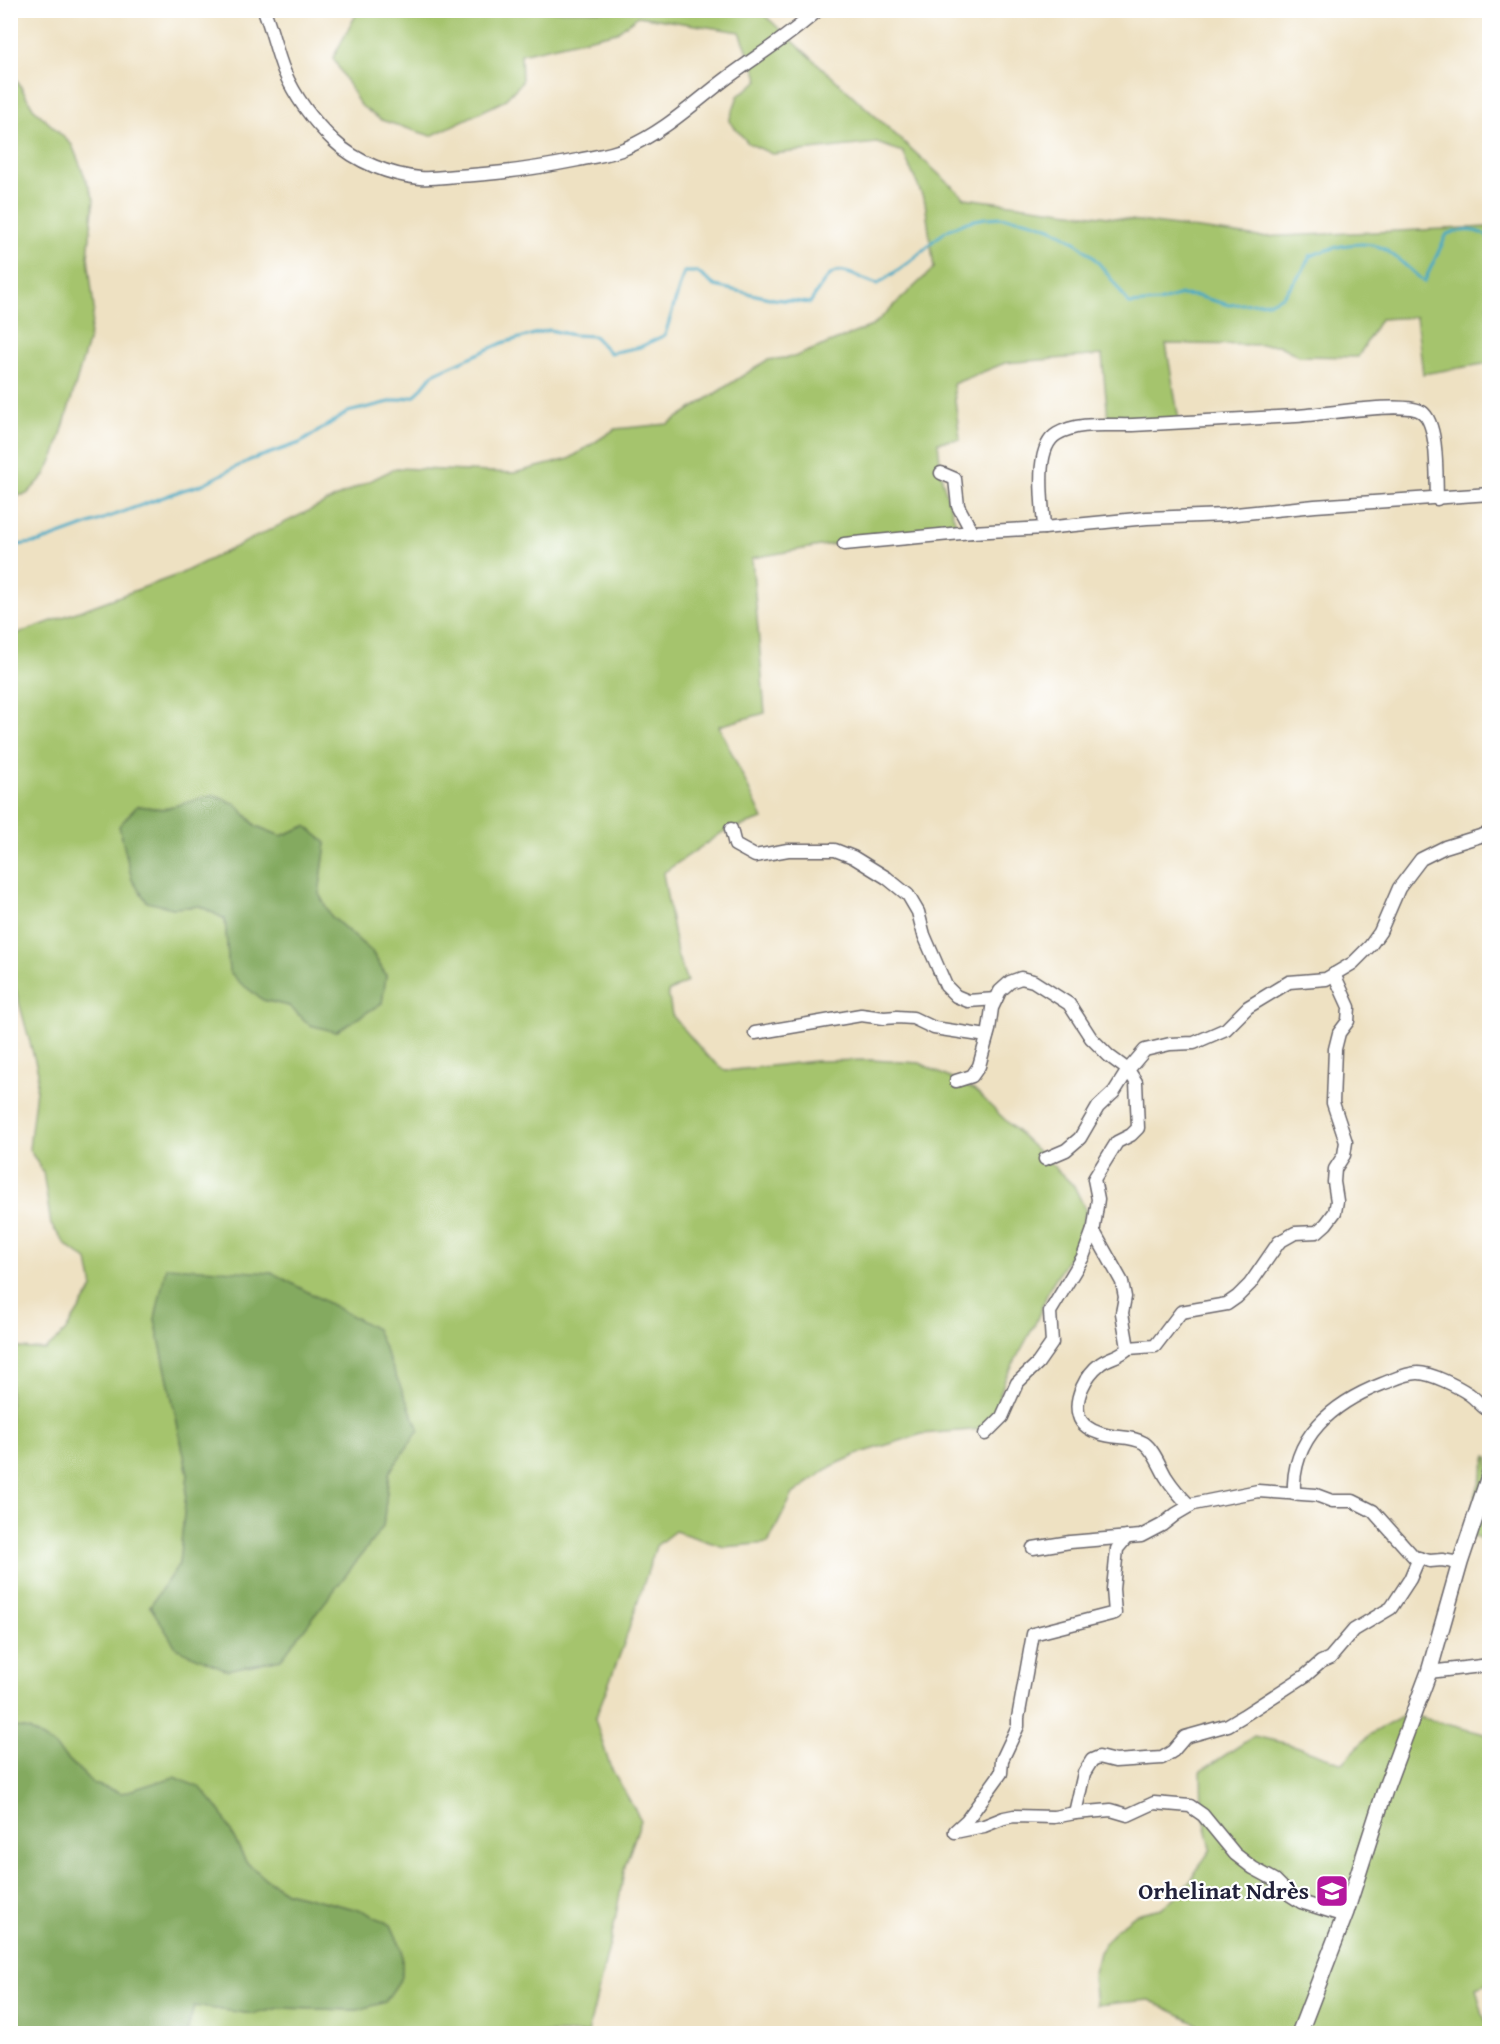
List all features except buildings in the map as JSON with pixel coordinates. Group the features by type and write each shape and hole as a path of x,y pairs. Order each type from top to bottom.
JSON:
{"main road":[{"path":"1299,2034 1345,1916 1386,1787 1429,1671 1460,1563 1490,1473"}],"street":[{"path":"264,10 293,90 308,112 335,142 375,166 394,173 421,178 478,175 548,166 607,155 626,148 642,141 730,76 795,32 818,10"},
{"path":"1044,528 1041,464 1046,446 1056,434 1090,425 1209,422 1309,416 1366,409 1414,408 1422,411 1429,419 1436,466 1437,499"},
{"path":"941,473 955,480 958,506 972,532"},
{"path":"844,544 1147,518 1226,515 1315,506 1490,494"},
{"path":"731,829 735,845 755,856 788,850 835,850 853,857 887,878 908,895 918,912 924,935 946,986 956,996 968,1001 996,999"},
{"path":"1045,1159 1066,1150 1080,1138 1098,1107 1114,1092 1128,1070 1145,1050 1170,1044 1194,1043 1226,1029 1248,1007 1289,982 1326,979 1353,963 1370,946 1385,922 1399,888 1421,859 1444,847 1490,833"},
{"path":"1190,1506 1178,1494 1146,1444 1133,1439 1102,1435 1085,1425 1078,1417 1082,1388 1089,1374 1103,1362 1123,1353 1128,1348 1155,1346 1181,1312 1227,1304 1250,1284 1279,1242 1295,1233 1317,1232 1335,1212 1337,1201 1334,1182 1335,1169 1344,1155 1346,1142 1333,1103 1335,1049 1348,1021 1349,1007 1334,974"},
{"path":"956,1081 972,1076 979,1066 996,999 1000,991 1010,982 1021,978 1033,981 1069,1004 1091,1038 1109,1056 1128,1070 1136,1082 1138,1128 1131,1135 1117,1142 1094,1179 1098,1199 1093,1230 1083,1257 1050,1312 1052,1343 1038,1363 1017,1383 1002,1417 985,1434"},
{"path":"755,1033 861,1015 913,1018 934,1028 987,1036"},
{"path":"1093,1230 1122,1282 1125,1297 1122,1313 1128,1348"},
{"path":"1294,1494 1295,1466 1309,1436 1324,1416 1360,1392 1419,1373 1449,1382 1470,1394 1490,1412"},
{"path":"1032,1548 1070,1542 1141,1536 1190,1506 1258,1491 1316,1495 1332,1501 1353,1501 1373,1511 1414,1557 1460,1563"},
{"path":"1127,1538 1117,1549 1113,1589 1115,1613 1033,1634 1018,1726 1002,1760 1001,1773 967,1820 955,1832 984,1827 1014,1816 1054,1817 1111,1810 1128,1815 1154,1803 1190,1806 1203,1815 1235,1854 1253,1868 1275,1880 1290,1895 1301,1902 1345,1916"},
{"path":"1075,1813 1084,1773 1092,1760 1100,1757 1114,1761 1162,1758 1173,1751 1185,1737 1228,1725 1244,1716 1330,1658 1354,1630 1391,1608 1410,1579 1419,1558"},
{"path":"1429,1671 1490,1665"}],"green space":[{"path":"358,11 760,11 965,198 1259,237 1489,227 1489,363 1423,374 1416,317 1380,319 1358,357 1299,356 1278,345 1166,344 1179,420 1108,419 1102,355 1005,363 953,384 960,439 938,442 942,479 957,528 820,546 752,558 765,713 719,726 763,819 723,832 663,873 677,954 687,982 668,992 672,1015 707,1056 726,1071 815,1061 871,1060 920,1063 974,1090 1074,1186 1086,1211 1077,1244 1050,1287 1035,1324 1005,1379 994,1413 983,1429 922,1434 861,1453 832,1466 793,1494 768,1543 724,1547 675,1531 656,1546 624,1644 595,1719 610,1766 641,1820 625,1866 614,1926 588,2033 187,2033 194,2006 253,2014 279,2008 358,2010 402,1950 391,1925 363,1911 286,1892 266,1879 246,1862 221,1812 174,1777 122,1794 94,1784 52,1744 29,1730 11,1726 10,1347 45,1350 65,1332 93,1288 88,1261 67,1246 51,1225 43,1172 29,1149 38,1072 10,969 11,636 180,574 396,468 514,473 569,459 615,429 668,424 767,360 794,357 872,326 934,268 925,202 903,152 877,143 772,154 748,143 729,121 738,96 759,80 740,32 638,16 617,32 521,54 522,82 504,101 431,136 381,120 360,105 333,58","holes":["236,804 256,826 281,836 306,826 326,843 319,894 331,916 372,952 386,975 382,1003 310,1025 289,1006 263,1000 229,971 225,919 200,906 173,908 137,806 163,809","155,1319 419,1430 389,1473 383,1527 150,1606 179,1564 188,1474"]},
{"path":"11,70 33,108 72,145 94,199 88,256 94,309 89,338 56,452 45,475 27,494 11,497"},
{"path":"213,795 236,804 256,826 281,836 306,826 326,843 319,894 331,916 372,952 386,976 382,1003 336,1032 310,1025 289,1006 263,1000 239,982 229,971 225,919 200,906 173,908 147,902 132,880 119,826 137,806 163,809"},
{"path":"166,1267 273,1273 376,1329 419,1430 389,1473 383,1527 281,1659 227,1670 177,1649 150,1606 179,1564 188,1474 155,1319"},
{"path":"1487,1456 1489,1457 1489,1542 1465,1532"},
{"path":"1407,1714 1489,1735 1489,1983 1476,1988 1488,2033 1197,2033 1197,2023 1149,2000 1096,2005 1093,1977 1099,1952 1115,1930 1136,1914 1161,1908 1182,1892 1211,1849 1202,1809 1201,1771 1254,1736 1289,1744 1343,1763 1369,1735"},
{"path":"11,1726 29,1730 52,1744 94,1784 122,1793 174,1777 201,1788 221,1812 246,1862 266,1879 286,1892 363,1911 391,1925 402,1950 402,1977 385,2002 358,2010 279,2008 253,2014 194,2006 187,2033 11,2033"}],"waterway":[{"path":"10,546 40,542 201,485 250,460 300,443 348,412 415,396 433,374 502,343 549,330 594,336 610,353 640,347 665,335 684,272 697,272 715,286 774,299 810,303 831,274 844,272 877,284 950,229 986,218 1005,217 1042,225 1075,242 1101,265 1129,304 1159,302 1181,295 1197,296 1229,305 1270,302 1283,296 1302,272 1310,256 1335,248 1353,244 1380,247 1396,257 1424,282 1447,234 1475,231 1490,239"}],"place":[{"name":"Orhelinat Ndrès","path":"1332,1891"}]}
